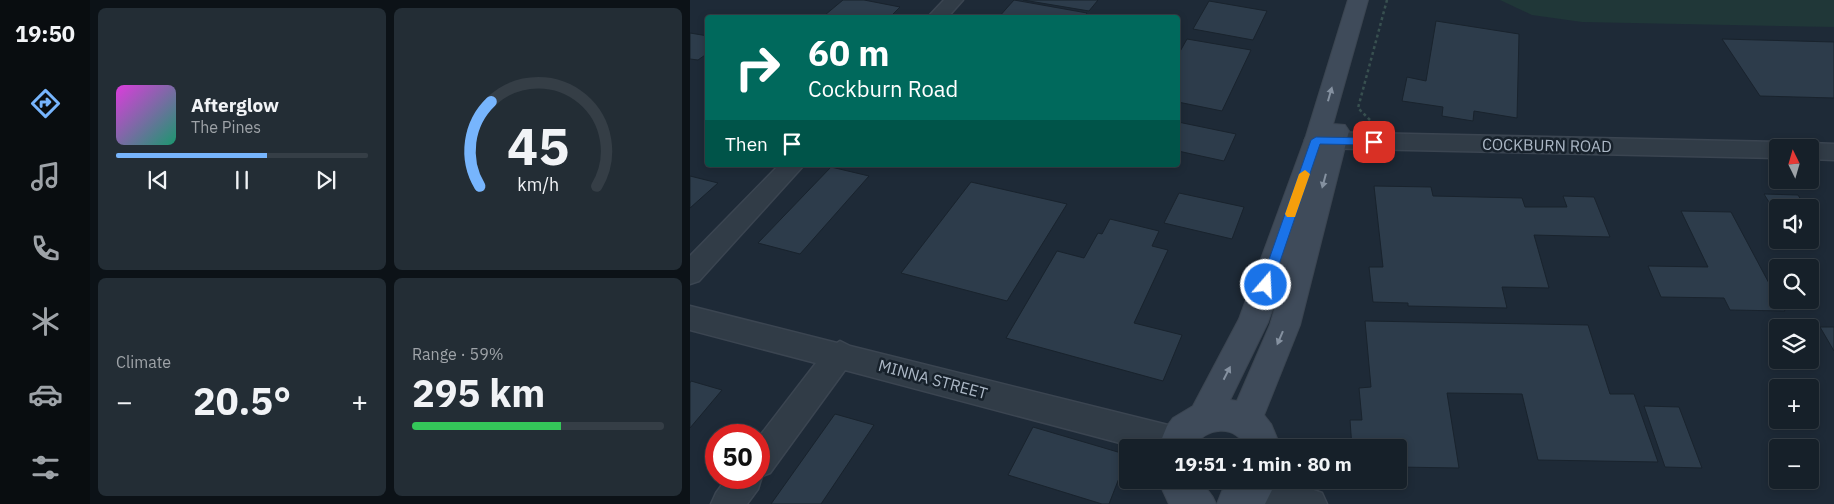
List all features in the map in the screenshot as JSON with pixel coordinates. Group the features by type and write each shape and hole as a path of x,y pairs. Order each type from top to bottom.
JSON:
{"main road":[{"path":"1245,420 1285,325 1325,140 1358,0"},
{"path":"1205,416 1254,322 1352,76 1376,0"},
{"path":"1180,439 1188,426 1205,416 1226,414 1245,420 1258,433 1260,439"}],"street":[{"path":"939,15 954,0"},
{"name":"COCKBURN ROAD","path":"1325,140 1769,150"},
{"path":"1819,151 1834,152"},
{"path":"690,273 791,167"},
{"name":"MINNA STREET","path":"690,318 840,354 1154,439"},
{"path":"770,447 840,354"},
{"path":"727,504 739,489"},
{"path":"1251,490 1311,504"}],"path":[{"path":"1375,124 1358,108 1387,0"}],"green space":[{"path":"1500,0 1834,0 1834,27 1582,22 1532,15"}],"building":[{"path":"843,0 864,0 900,7 892,15 825,15"},
{"path":"1014,0 1087,13 1085,15 1001,15"},
{"path":"1023,0 1098,0 1089,11"},
{"path":"1209,1 1267,11 1253,40 1193,29"},
{"path":"1436,21 1519,34 1517,118 1474,111 1473,121 1442,116 1443,107 1402,101 1407,77 1426,81"},
{"path":"690,33 705,36 705,55 698,60 690,59"},
{"path":"1187,39 1251,50 1222,111 1180,102 1180,51"},
{"path":"1722,39 1834,42 1834,98 1760,96"},
{"path":"1180,122 1236,134 1224,161 1180,151"},
{"path":"831,167 869,176 800,254 758,243"},
{"path":"690,176 718,183 690,208"},
{"path":"971,182 1067,204 1007,301 901,273"},
{"path":"1374,186 1431,187 1433,196 1522,198 1525,207 1567,207 1563,196 1594,197 1610,237 1534,235 1549,288 1502,287 1507,308 1408,306 1408,303 1373,302 1369,267 1383,267"},
{"path":"1179,193 1244,207 1232,239 1164,223"},
{"path":"1764,194 1798,195 1800,199 1769,199 1769,202"},
{"path":"1681,211 1731,212 1769,283 1769,309 1784,309 1785,311 1730,310 1724,298 1661,297 1648,266 1708,267"},
{"path":"1110,219 1159,231 1152,246 1168,250 1134,323 1182,335 1163,381 1006,338 1057,251 1084,258 1098,233 1102,234"},
{"path":"1365,321 1588,325 1610,394 1634,394 1658,462 1538,460 1522,394 1447,393 1459,468 1407,467 1407,439 1351,439 1350,420 1362,420 1359,388 1371,387"},
{"path":"1820,327 1834,327 1834,351"},
{"path":"691,381 722,390 690,428 690,383"},
{"path":"1644,406 1679,407 1702,468 1665,467"},
{"path":"835,414 874,425 821,504 771,504"},
{"path":"1033,427 1119,452 1119,478 1109,504 1102,504 1008,475"}],"slow traffic":[{"path":"1291,214 1305,174"}],"route":[{"path":"1266,285 1316,140 1374,142"}]}
